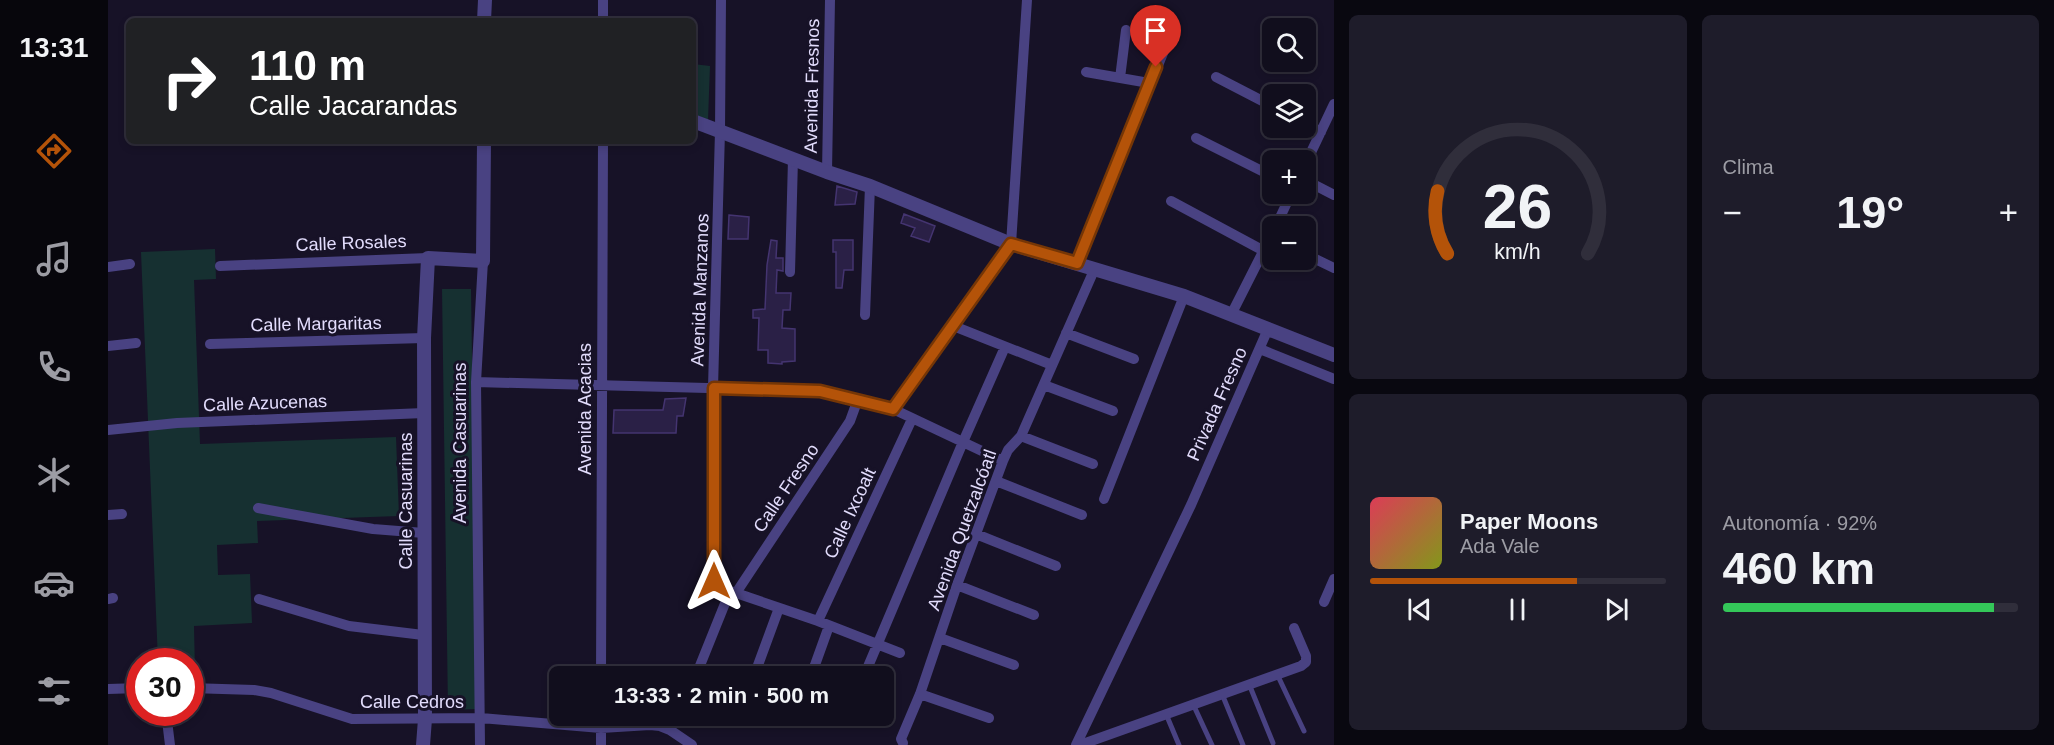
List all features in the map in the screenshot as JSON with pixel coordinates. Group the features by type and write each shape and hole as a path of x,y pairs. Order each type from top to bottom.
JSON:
{"street":[{"path":"484,0 484,18"},
{"path":"603,0 603,18"},
{"name":"Avenida Manzanos","path":"714,581 714,388 721,0"},
{"name":"Avenida Fresnos","path":"826,172 830,0"},
{"path":"893,409 1011,244 1027,0"},
{"path":"1120,78 1126,30"},
{"path":"1077,263 1149,82 1170,36"},
{"path":"1086,72 1149,82"},
{"path":"1216,77 1262,101"},
{"path":"1312,150 1321,132 1330,122 1334,104"},
{"path":"696,122 826,172 870,186 1011,244 1184,296 1334,355"},
{"path":"1316,129 1321,132"},
{"path":"1196,138 1262,171"},
{"name":"Avenida Casuarinas","path":"480,745 476,382 483,261 484,144"},
{"name":"Avenida Acacias","path":"601,666 603,144"},
{"path":"790,272 792,159"},
{"path":"865,315 870,186"},
{"path":"1316,186 1334,195"},
{"path":"1171,201 1262,250"},
{"path":"1232,313 1262,255"},
{"name":"Calle Rosales","path":"220,266 428,258 483,261"},
{"name":"Calle Casuarinas","path":"423,745 425,719 423,413 428,258"},
{"path":"1316,259 1334,268"},
{"path":"108,267 130,264"},
{"name":"Avenida Quetzalcóatl","path":"903,744 901,739 920,694 1003,461 1008,450 1021,436 1095,268"},
{"path":"1104,499 1184,296"},
{"path":"951,325 1052,365"},
{"name":"Privada Fresno","path":"1078,745 1268,329"},
{"path":"1066,333 1134,359"},
{"name":"Calle Margaritas","path":"210,344 424,338"},
{"path":"108,346 136,343"},
{"path":"868,666 1005,346"},
{"path":"1260,349 1334,379"},
{"path":"476,382 820,391 893,409 1003,461"},
{"path":"1044,385 1113,411"},
{"name":"Calle Fresno","path":"700,666 733,592 850,421 858,399"},
{"name":"Calle Azucenas","path":"108,430 177,423 423,413"},
{"name":"Calle Ixcoalt","path":"818,621 912,419"},
{"path":"1021,436 1093,464"},
{"path":"996,481 1082,515"},
{"path":"258,508 373,529 424,533"},
{"path":"108,515 122,514"},
{"path":"976,534 1056,566"},
{"path":"1324,602 1334,579"},
{"path":"714,581 733,592 818,621 900,653"},
{"path":"957,585 1034,615"},
{"path":"260,599 349,626 423,635"},
{"path":"758,666 779,608"},
{"path":"815,666 829,626"},
{"path":"1078,745 1306,662 1306,656 1294,628"},
{"path":"940,638 1014,665"},
{"path":"108,689 126,688"},
{"name":"Calle Cedros","path":"204,688 254,690 271,693 352,719 481,718 601,728 660,726 692,745"},
{"path":"920,694 989,718"},
{"path":"168,726 170,745"},
{"path":"601,728 601,745"}],"lane":[{"path":"1278,674 1304,731"},
{"path":"1249,684 1274,743"},
{"path":"1222,694 1244,745"},
{"path":"1193,704 1212,745"},
{"path":"1166,714 1179,745"}],"green space":[{"path":"696,64 710,66 708,120 696,115"},
{"path":"215,249 216,279 194,280 200,444 396,437 399,516 257,521 258,543 217,545 218,575 250,574 252,623 194,626 194,648 157,648 141,252"},
{"path":"442,289 471,289 477,709 448,710"}],"building":[{"path":"837,186 857,192 855,204 835,205"},
{"path":"904,214 935,226 929,242 911,236 915,228 901,223"},
{"path":"729,215 749,217 748,239 728,239"},
{"path":"771,240 777,241 776,258 783,258 783,271 777,270 776,293 791,293 790,310 783,310 782,328 795,329 795,361 782,362 782,364 768,363 768,350 758,350 759,318 753,318 753,310 765,309 767,265"},
{"path":"833,240 853,240 853,270 844,270 842,288 836,288 836,252 833,252"},
{"path":"686,398 683,416 677,416 676,433 613,433 614,410 663,410 665,399"}],"route":[{"path":"714,581 714,388 820,391 893,409 1011,244 1077,263 1156,67"}]}
